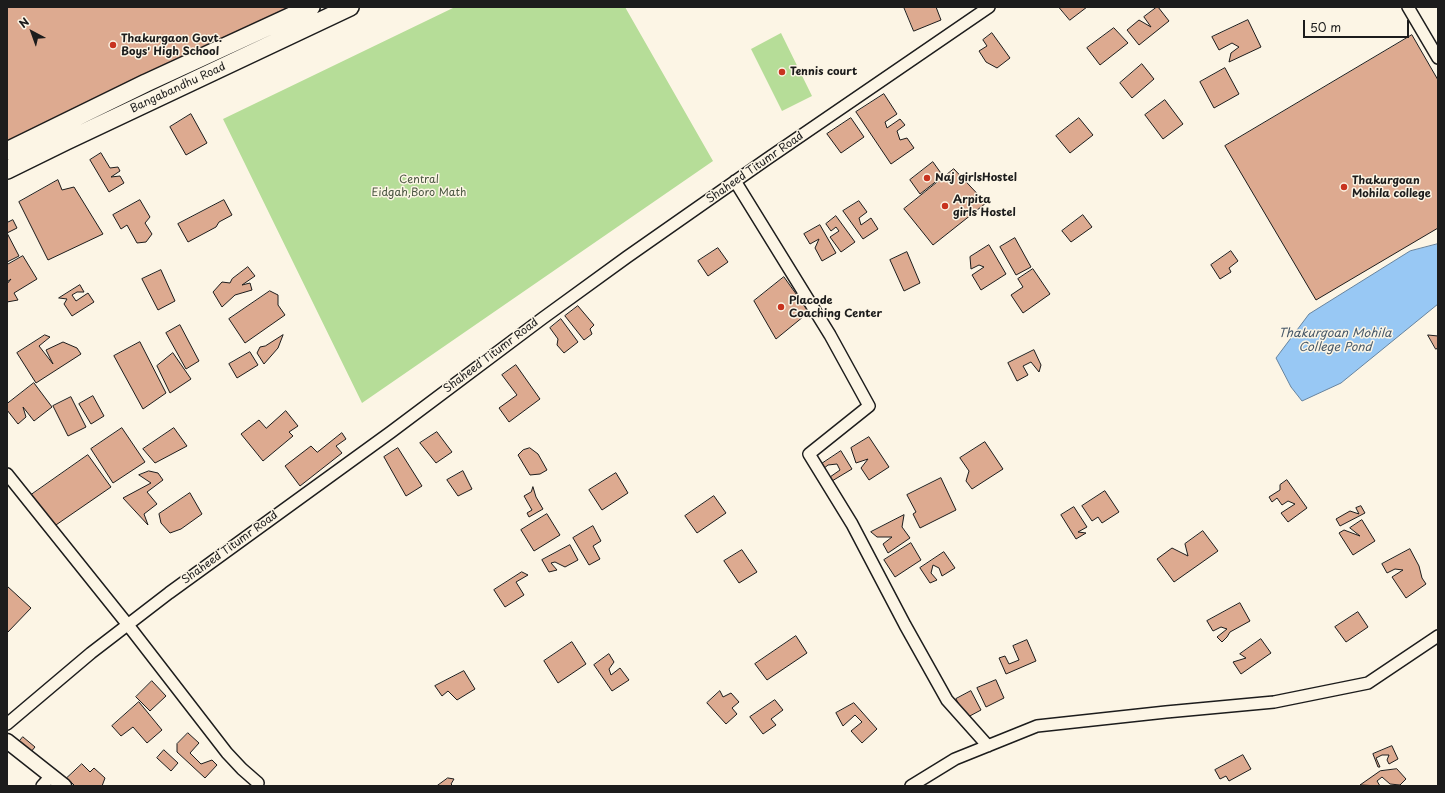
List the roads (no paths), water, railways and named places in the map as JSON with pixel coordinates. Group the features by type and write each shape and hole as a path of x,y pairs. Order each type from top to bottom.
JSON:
{"main road":[{"name":"Bangabandhu Road","path":"7,151 146,82 311,7"},
{"name":"Bangabandhu Road","path":"7,170 66,140 350,7"}],"street":[{"name":"Shaheed Titumr Road","path":"7,724 91,653 224,552 391,432 542,318 735,181 989,7"},
{"path":"1408,7 1438,58"},
{"path":"735,181 830,335 869,406 809,454 852,524 904,625 947,700 988,746"},
{"path":"7,474 128,625 227,753 258,783"},
{"path":"911,786 955,759 1037,726 1274,702 1368,683 1438,636"},
{"path":"7,741 46,781 64,786"}],"water":[{"name":"Thakurgoan Mohila College Pond","path":"1438,244 1438,304 1341,383 1302,401 1291,387 1276,358 1309,314 1410,251"}],"place":[{"name":"Thakurgaon Govt. Boys' High School","path":"113,45"},
{"name":"Tennis court","path":"782,72"},
{"name":"Naj girlsHostel","path":"927,178"},
{"name":"Thakurgoan Mohila college","path":"1344,187"},
{"name":"Arpita girls Hostel","path":"945,206"},
{"name":"Placode Coaching Center","path":"781,307"}],"park label":[{"name":"Central Eidgah,Boro Math","path":"419,186"}]}
